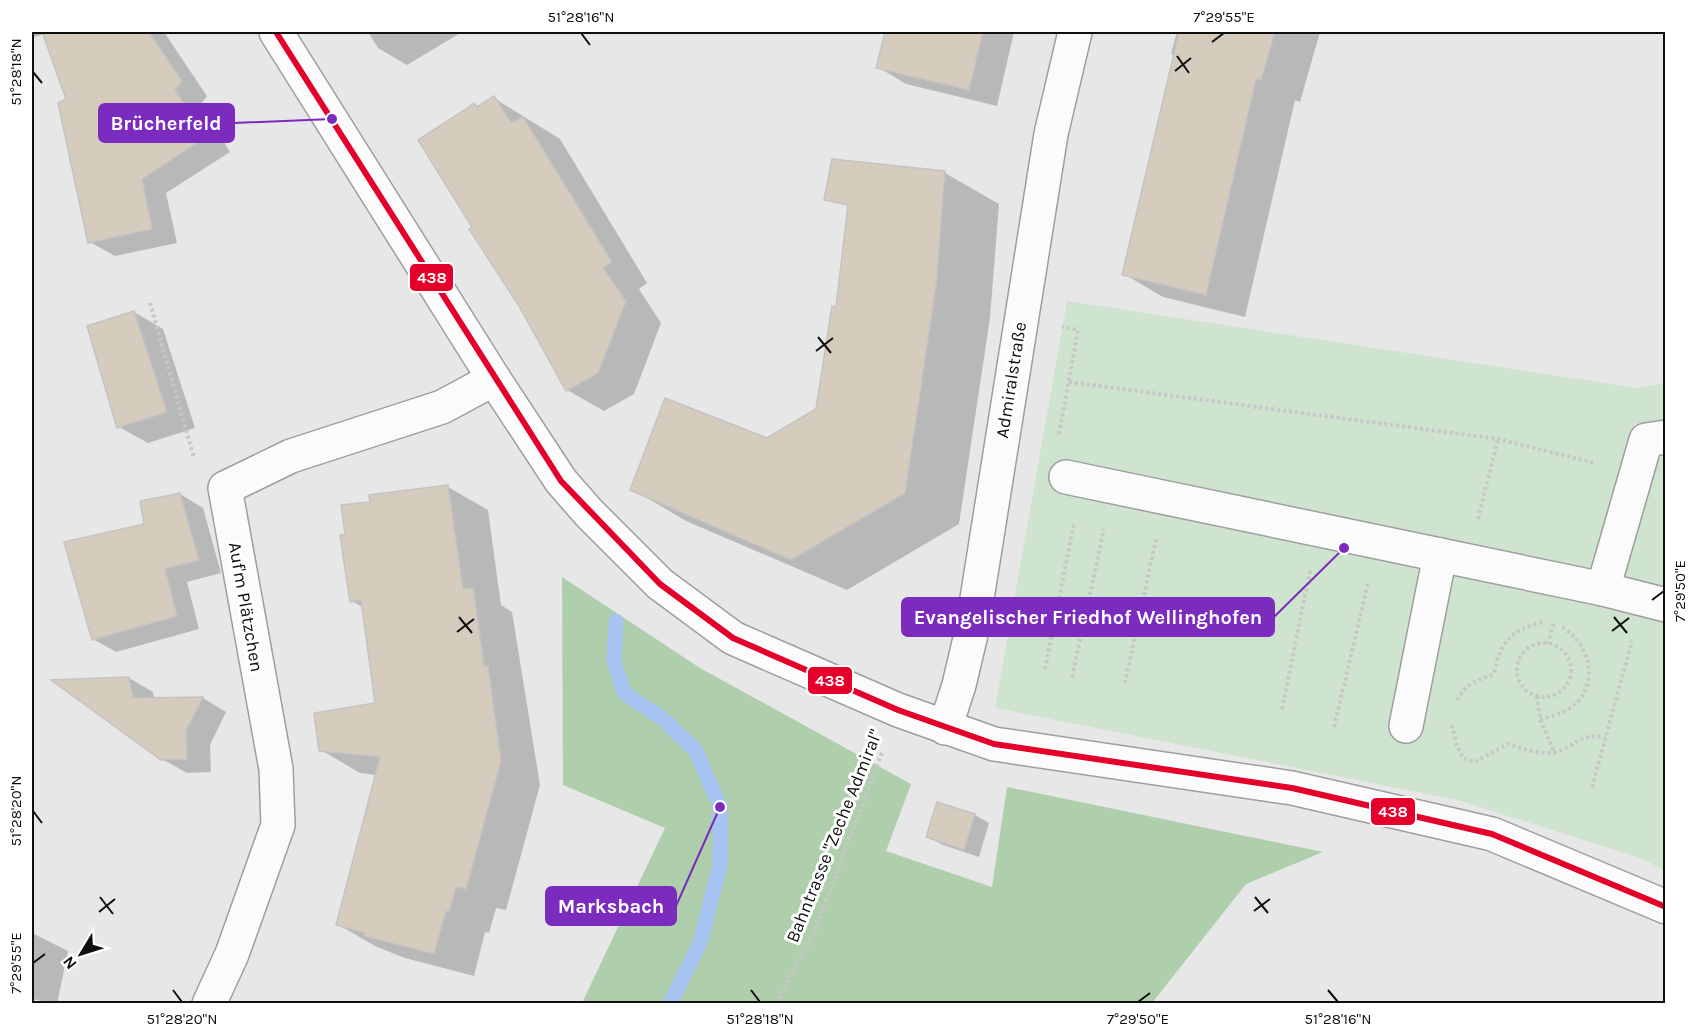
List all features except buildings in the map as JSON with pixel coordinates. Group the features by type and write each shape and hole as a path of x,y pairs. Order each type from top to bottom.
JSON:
{"street":[{"path":"276,32 494,379 561,481 589,513 660,584 733,638 898,710 994,744 1293,788 1492,834 1665,907"},
{"name":"Admiralstraße","path":"945,728 959,685 972,630 1051,134 1075,32"},
{"path":"225,488 291,456 442,407 494,379"},
{"path":"1603,589 1646,440 1665,437"},
{"path":"1087,482 1603,589 1654,602"},
{"name":"Auf'm Plätzchen","path":"209,1004 232,954 278,825 276,769 225,488"},
{"path":"1406,726 1454,558"}],"path":[{"path":"150,303 198,471 225,488"},
{"path":"1066,328 1078,330 1056,454 1087,482"},
{"path":"1069,382 1497,439 1636,474"},
{"path":"1454,558 1497,439"},
{"path":"1045,669 1087,482"},
{"path":"1072,677 1087,482"},
{"path":"1125,683 1165,498"},
{"path":"1282,709 1319,529"},
{"path":"1334,727 1377,542"},
{"path":"1592,787 1605,737 1654,602"},
{"path":"1453,708 1462,692 1473,682 1494,674 1498,654 1507,640 1523,627 1545,621 1554,622 1572,632 1590,660 1589,676 1586,690 1569,710 1540,719"},
{"path":"1546,643 1563,650 1571,667 1570,677 1561,692 1545,698 1537,696 1529,693 1518,680 1517,663 1528,648 1546,643"},
{"path":"1537,696 1540,719 1555,753"},
{"name":"Bahntrasse \"Zeche Admiral\"","path":"776,1004 814,930 898,710"},
{"path":"1453,717 1455,743 1463,758 1475,762 1508,744 1534,752 1555,753 1588,735 1605,737"}],"green space":[{"path":"1067,301 1637,388 1665,383 1665,871 1643,859 1458,800 995,708"},
{"path":"562,577 700,668 911,784 886,851 992,887 1007,787 1323,852 1246,884 1152,1003 582,1003 665,828 563,785"}],"waterway":[{"path":"616,621 614,661 624,693 662,718 696,751 720,807 720,865 700,943 670,1004"}],"transit line":[{"name":"438","path":"276,32 561,481 660,584 733,638 898,710 994,744 1292,788 1492,834 1666,907"}],"place":[{"name":"Brücherfeld","path":"332,119"},
{"name":"Evangelischer Friedhof Wellinghofen","path":"1344,548"},
{"name":"Marksbach","path":"720,807"}]}
